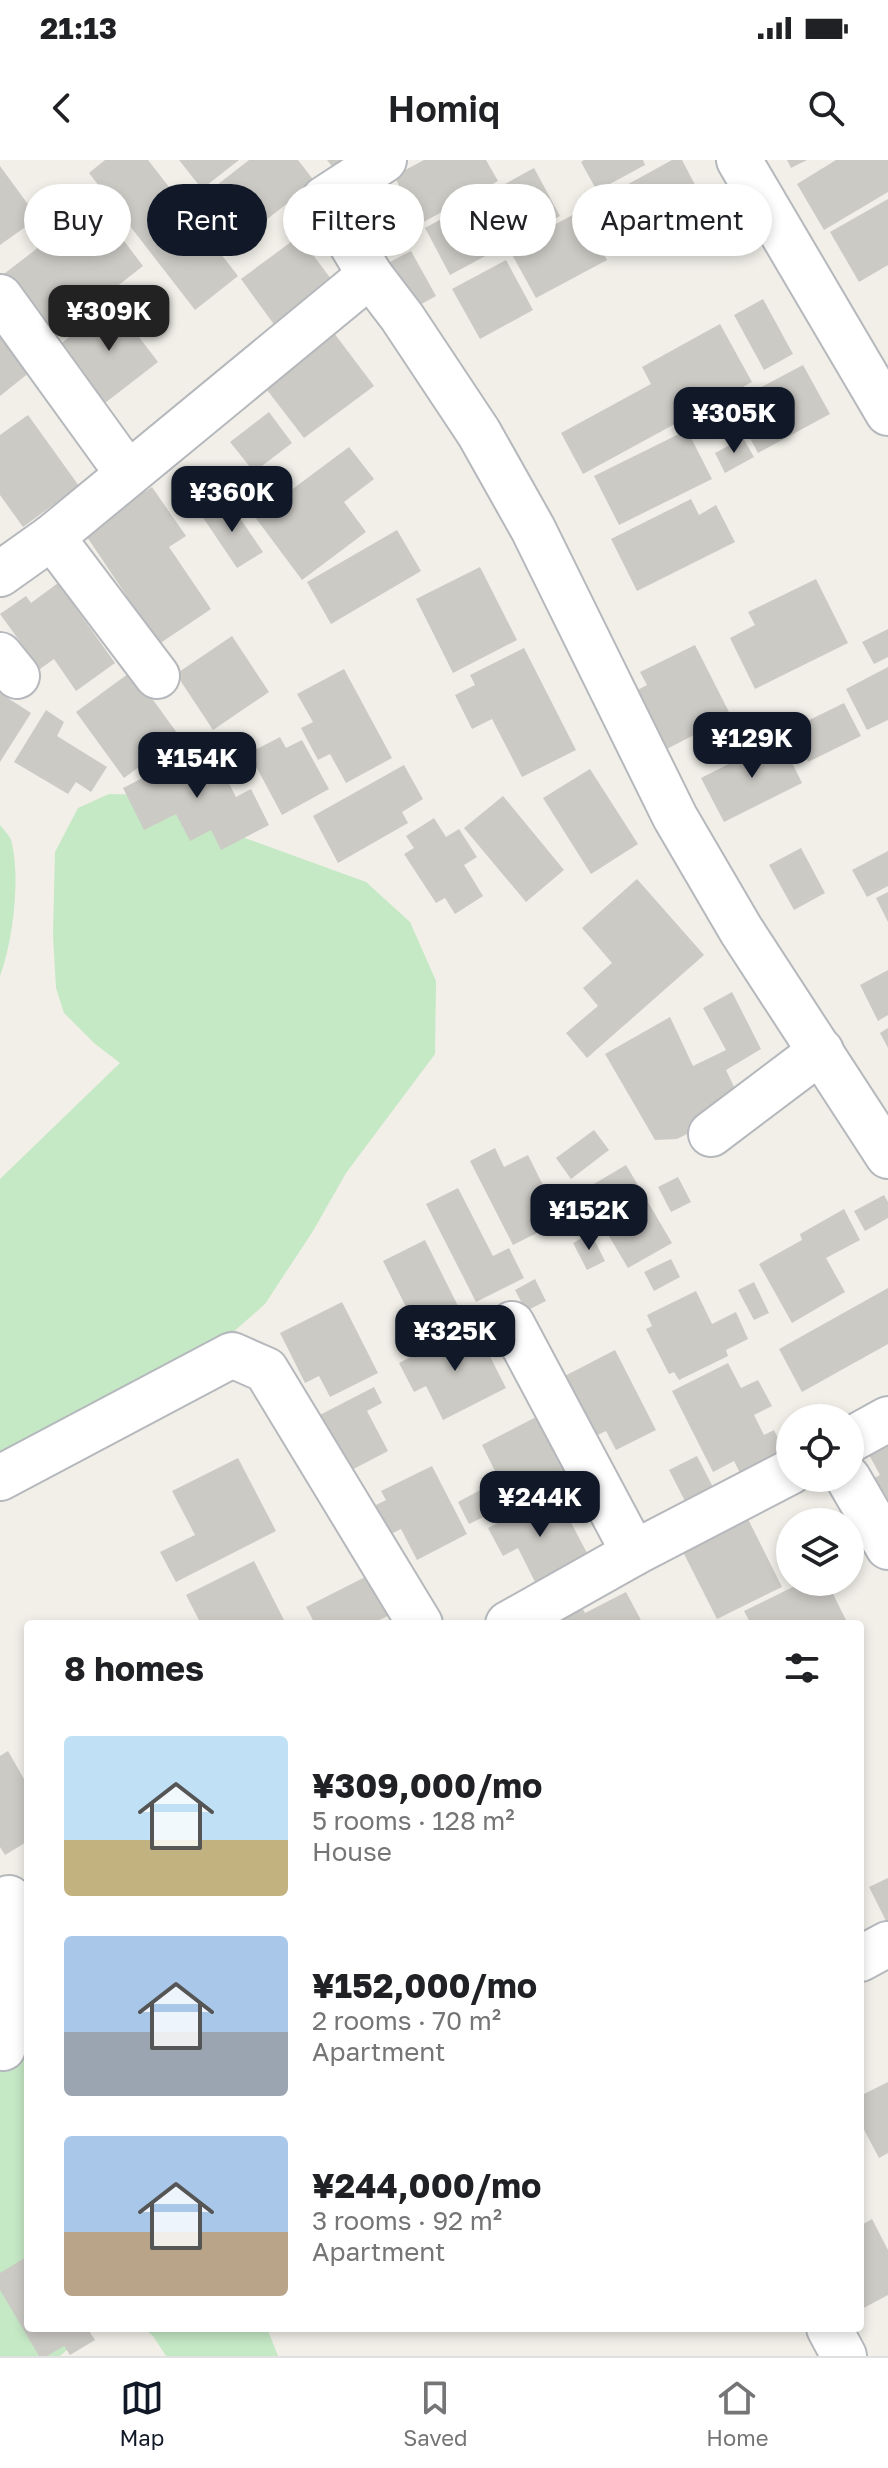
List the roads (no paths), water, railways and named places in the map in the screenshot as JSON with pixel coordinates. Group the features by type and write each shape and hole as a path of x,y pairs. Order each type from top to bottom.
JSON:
{"street":[{"path":"384,160 324,199 370,275 402,317 479,433 533,529 675,817 741,930 888,1156"},
{"path":"739,160 888,413"},
{"path":"0,574 52,537 370,275"},
{"path":"0,297 128,474"},
{"path":"52,537 157,676"},
{"path":"711,1134 821,1051"},
{"path":"512,1324 634,1553"},
{"path":"0,1478 232,1355 266,1370 418,1620"},
{"path":"864,1432 888,1419"},
{"path":"515,1620 634,1553 776,1479"},
{"path":"856,1492 888,1547"},
{"path":"3,2048 23,2000 12,1896"},
{"path":"864,1957 888,1944"},
{"path":"831,2332 844,2356"}]}
